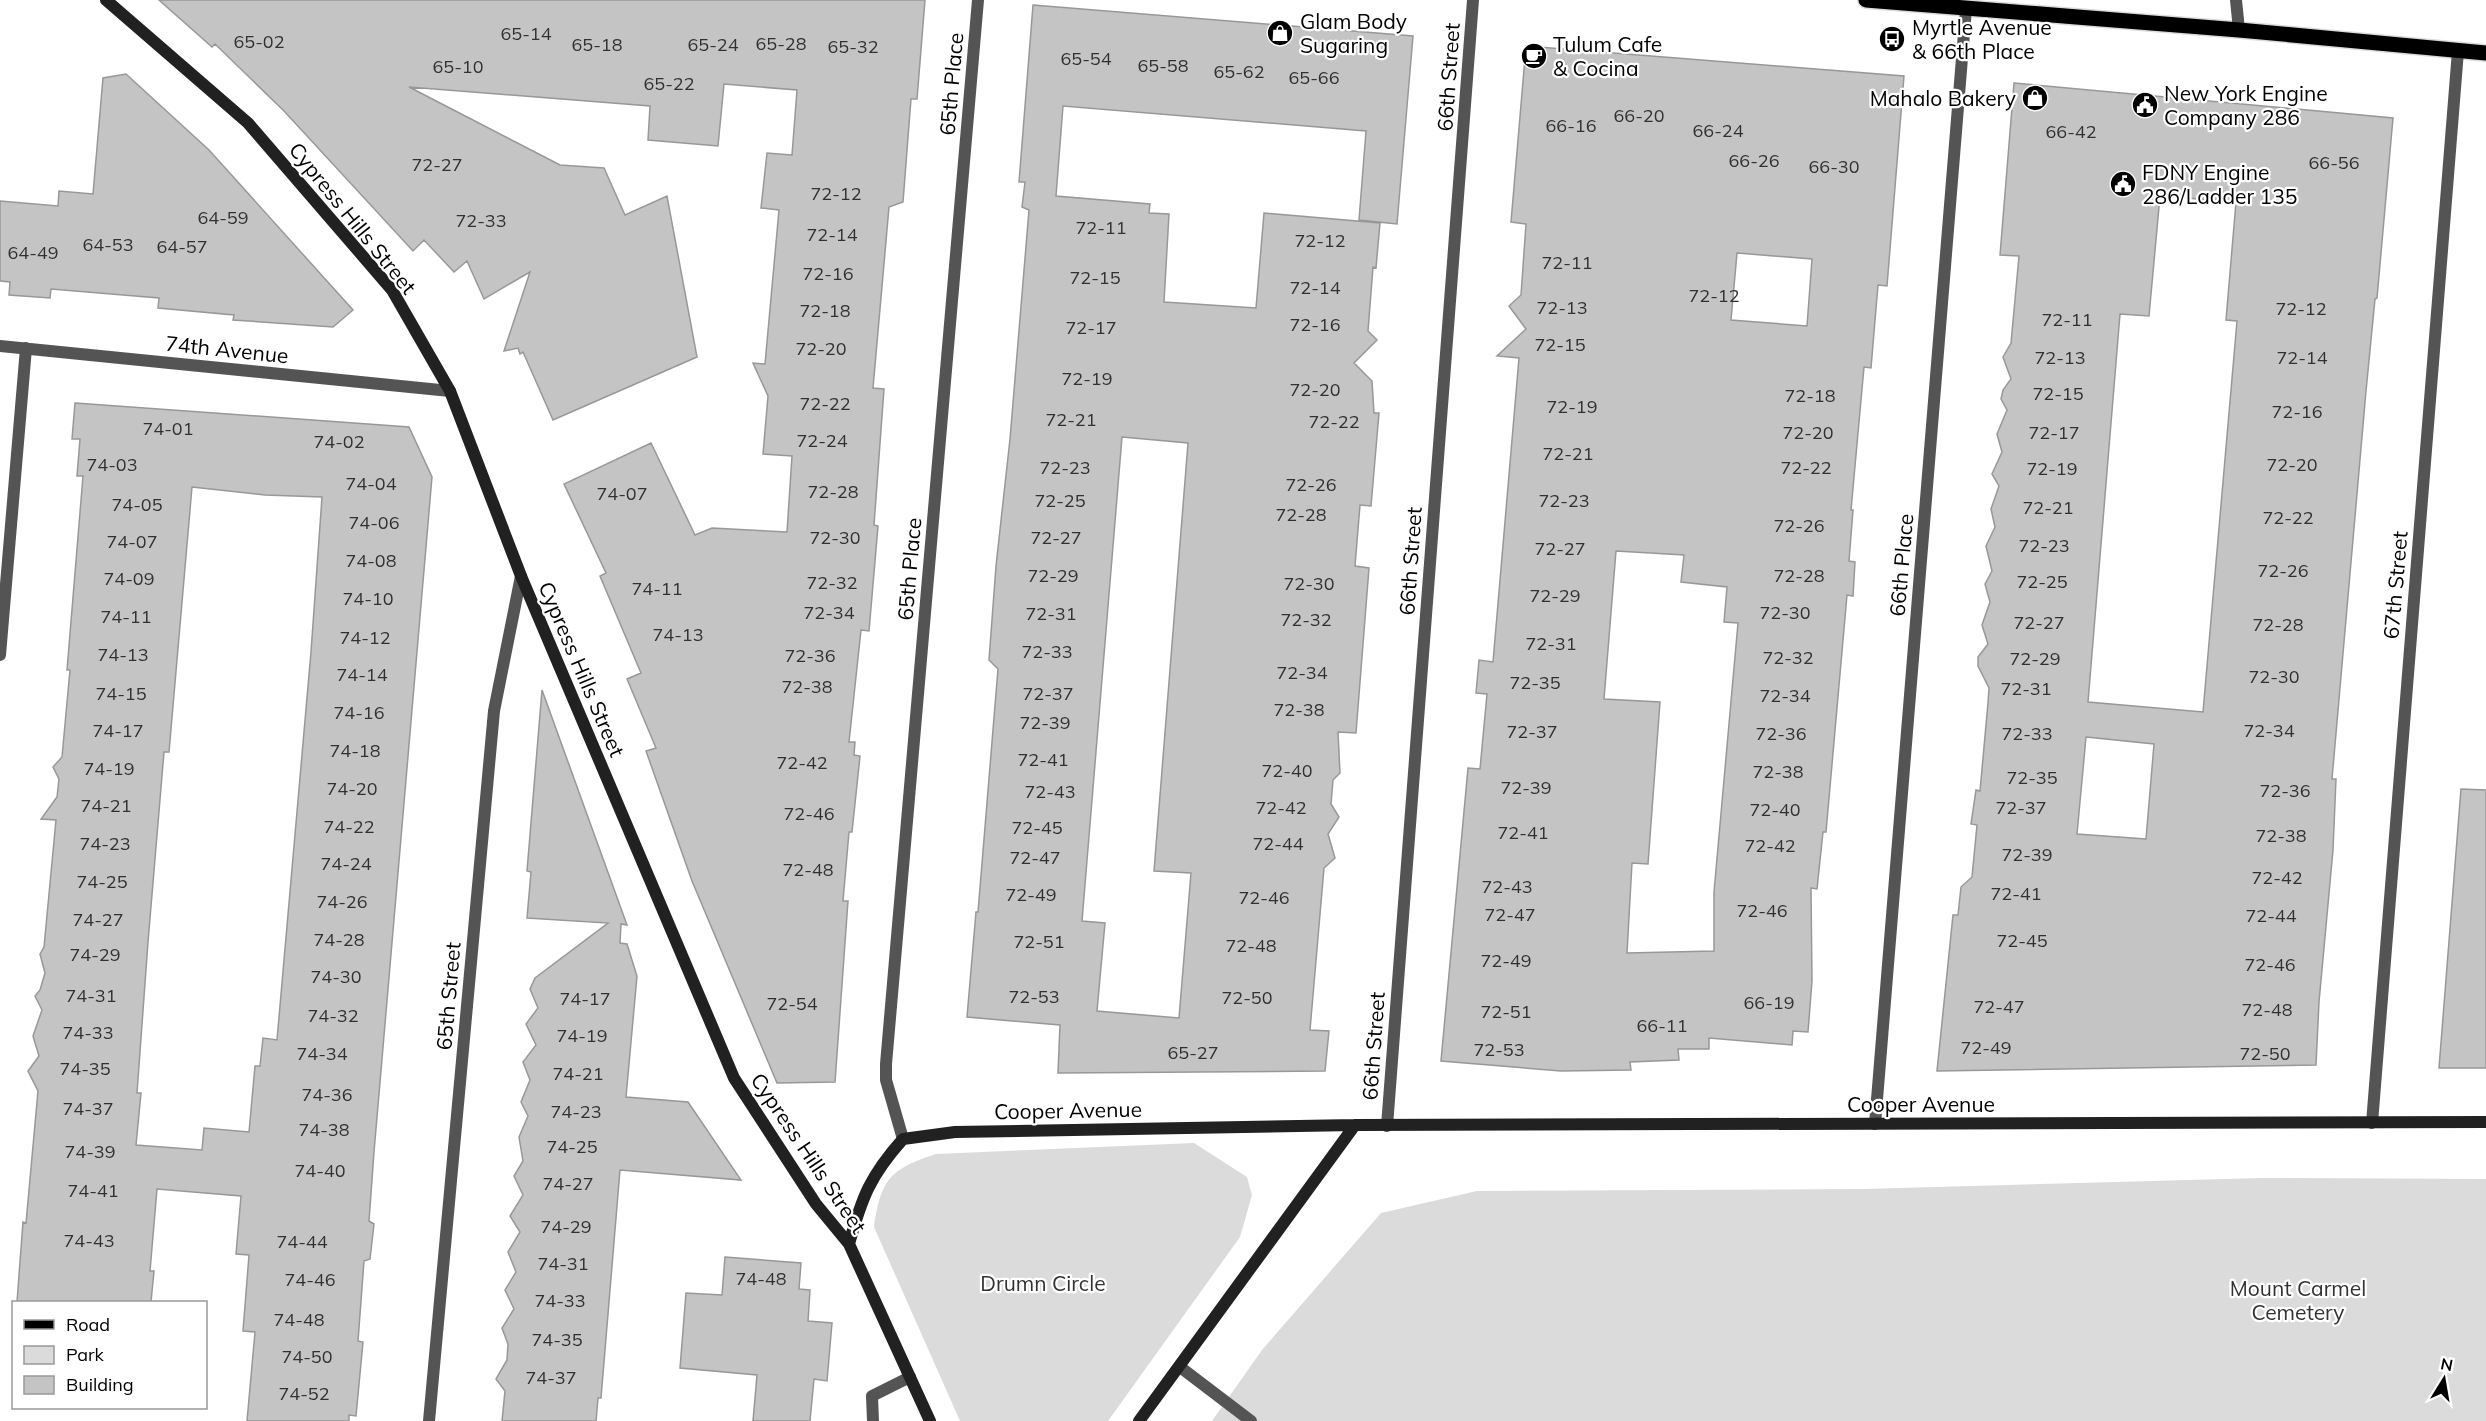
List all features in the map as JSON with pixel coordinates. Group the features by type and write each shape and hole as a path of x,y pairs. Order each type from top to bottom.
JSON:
{"main road":[{"name":"Cypress Hills Street","path":"106,0 248,123 392,290 450,391 521,576 734,1078 816,1204 849,1244 930,1421"},
{"path":"1866,0 2239,30 2486,53"},
{"name":"Cooper Avenue","path":"903,1139 955,1132 1356,1125 2486,1122"},
{"path":"1139,1421 1356,1125"},
{"path":"849,1244 861,1199 880,1165 903,1139"}],"street":[{"name":"65th Place","path":"903,1139 886,1080 886,1064 978,0"},
{"name":"66th Street","path":"1386,1126 1473,0"},
{"path":"2236,0 2239,30"},
{"name":"66th Place","path":"1875,1124 1966,9"},
{"name":"67th Street","path":"2372,1123 2458,51"},
{"name":"74th Avenue","path":"0,346 450,391"},
{"path":"0,655 26,348"},
{"name":"65th Street","path":"429,1421 494,711 521,576"},
{"path":"1180,1367 1251,1421"},
{"path":"873,1421 872,1396 910,1377"}],"green space":[{"name":"Drumn Circle","path":"1194,1143 1247,1177 1252,1195 1240,1237 1108,1421 960,1421 874,1227 880,1197 890,1178 908,1165 936,1154"},
{"name":"Mount Carmel Cemetery","path":"2262,1178 2486,1179 2486,1421 1212,1421 1262,1350 1381,1213 1477,1191 1863,1189"}],"building":[{"path":"159,0 925,0 917,99 911,99 903,202 889,207 873,388 884,389 874,525 878,526 869,631 861,630 849,742 855,742 854,755 860,756 852,832 849,832 843,901 848,901 835,1082 777,1083 692,881 646,751 656,748 627,679 641,673 600,576 606,573 564,484 651,443 695,535 712,528 787,532 792,456 763,454 768,396 753,363 765,364 779,210 761,208 767,153 792,155 797,90 724,84 718,146 648,140 650,106 409,87 560,165 604,168 625,215 667,196 697,357 553,420 523,352 520,354 518,348 504,351 530,272 484,299 467,261 454,272 424,240 413,251 284,111 215,44 212,47"},
{"path":"1033,5 1413,36 1397,224 1359,220 1366,131 1063,106 1056,196 1150,204 1149,213 1169,214 1164,302 1256,308 1264,213 1380,223 1376,268 1373,267 1368,331 1377,340 1354,363 1372,381 1374,413 1379,413 1371,506 1360,505 1355,566 1369,568 1356,733 1338,732 1340,773 1333,780 1331,804 1339,817 1328,834 1335,858 1324,868 1310,1030 1329,1031 1325,1071 1058,1073 1060,1025 967,1017 998,669 989,660 996,566 1010,439 1029,210 1022,207 1025,182 1019,182","holes":["1122,437 1188,443 1154,871 1191,873 1179,1018 1097,1011 1105,923 1082,921"]},
{"path":"1526,46 1904,76 1887,286 1878,285 1871,368 1864,367 1851,510 1853,510 1849,561 1855,562 1853,596 1847,595 1826,832 1823,832 1817,889 1811,888 1812,981 1808,1032 1793,1031 1792,1045 1709,1038 1709,1049 1678,1049 1679,1060 1630,1062 1631,1070 1561,1071 1441,1061 1468,768 1480,769 1487,694 1476,693 1479,660 1493,662 1519,358 1497,356 1526,329 1509,306 1521,295 1526,224 1511,222","holes":["1737,253 1812,259 1807,326 1731,320","1616,551 1684,555 1681,582 1727,587 1724,622 1738,623 1714,892 1714,951 1627,953 1632,863 1648,864 1660,702 1604,699"]},
{"path":"126,74 209,150 353,310 333,327 233,320 234,315 158,308 159,298 51,289 50,298 9,295 10,282 0,281 0,201 58,206 59,191 93,194 103,78"},
{"path":"2014,83 2393,118 2332,779 2336,779 2333,850 2319,1002 2316,1065 1937,1071 1953,915 1958,915 1961,887 1972,877 1977,825 1971,824 1976,790 1980,791 1988,703 1989,688 1978,666 1978,657 1988,644 1982,625 1990,602 1985,584 1992,571 1986,546 1995,527 1991,509 1999,486 1992,474 2002,452 1997,434 2007,410 2001,399 2003,390 2011,379 2003,357 2011,343 2019,256 2000,255","holes":["2160,196 2236,202 2226,320 2237,321 2203,712 2088,702 2120,314 2149,316","2086,737 2154,744 2146,839 2077,834"]},
{"path":"75,403 409,427 432,477 374,1152 369,1221 374,1224 370,1259 364,1261 358,1341 363,1342 356,1416 349,1415 349,1421 247,1421 255,1332 243,1331 249,1255 236,1254 241,1196 157,1189 150,1271 154,1271 151,1301 17,1301 23,1222 26,1223 38,1091 28,1071 39,1056 33,1036 42,1010 35,996 40,990 45,973 40,954 44,947 56,820 41,819 57,797 59,779 53,767 62,757 83,476 77,476 80,439 72,439","holes":["192,487 265,495 322,497 311,652 277,1040 263,1038 260,1066 255,1066 249,1132 204,1128 202,1150 136,1145 141,1093 137,1093 164,752 169,752"]},
{"path":"542,690 627,925 621,924 620,943 627,944 637,976 626,1097 688,1102 741,1180 620,1170 601,1398 598,1398 596,1421 502,1421 505,1391 496,1379 507,1360 508,1344 502,1328 514,1309 505,1290 516,1272 508,1252 520,1232 510,1216 523,1195 514,1176 523,1161 519,1137 528,1116 521,1102 530,1080 523,1062 536,1045 526,1024 538,1008 530,989 535,978 608,923 527,918 531,872 527,871"},
{"path":"2461,789 2486,790 2486,1068 2439,1068"},
{"path":"725,1257 801,1263 799,1289 810,1290 808,1321 832,1323 827,1381 814,1379 810,1421 753,1421 757,1375 680,1368 686,1293 722,1295"}],"place":[{"name":"Glam Body Sugaring","path":"1280,33"},
{"name":"Myrtle Avenue & 66th Place","path":"1892,39"},
{"name":"Tulum Cafe & Cocina","path":"1534,56"},
{"name":"Mahalo Bakery","path":"2035,98"},
{"name":"New York Engine Company 286","path":"2145,105"},
{"name":"FDNY Engine 286/Ladder 135","path":"2123,184"}]}
